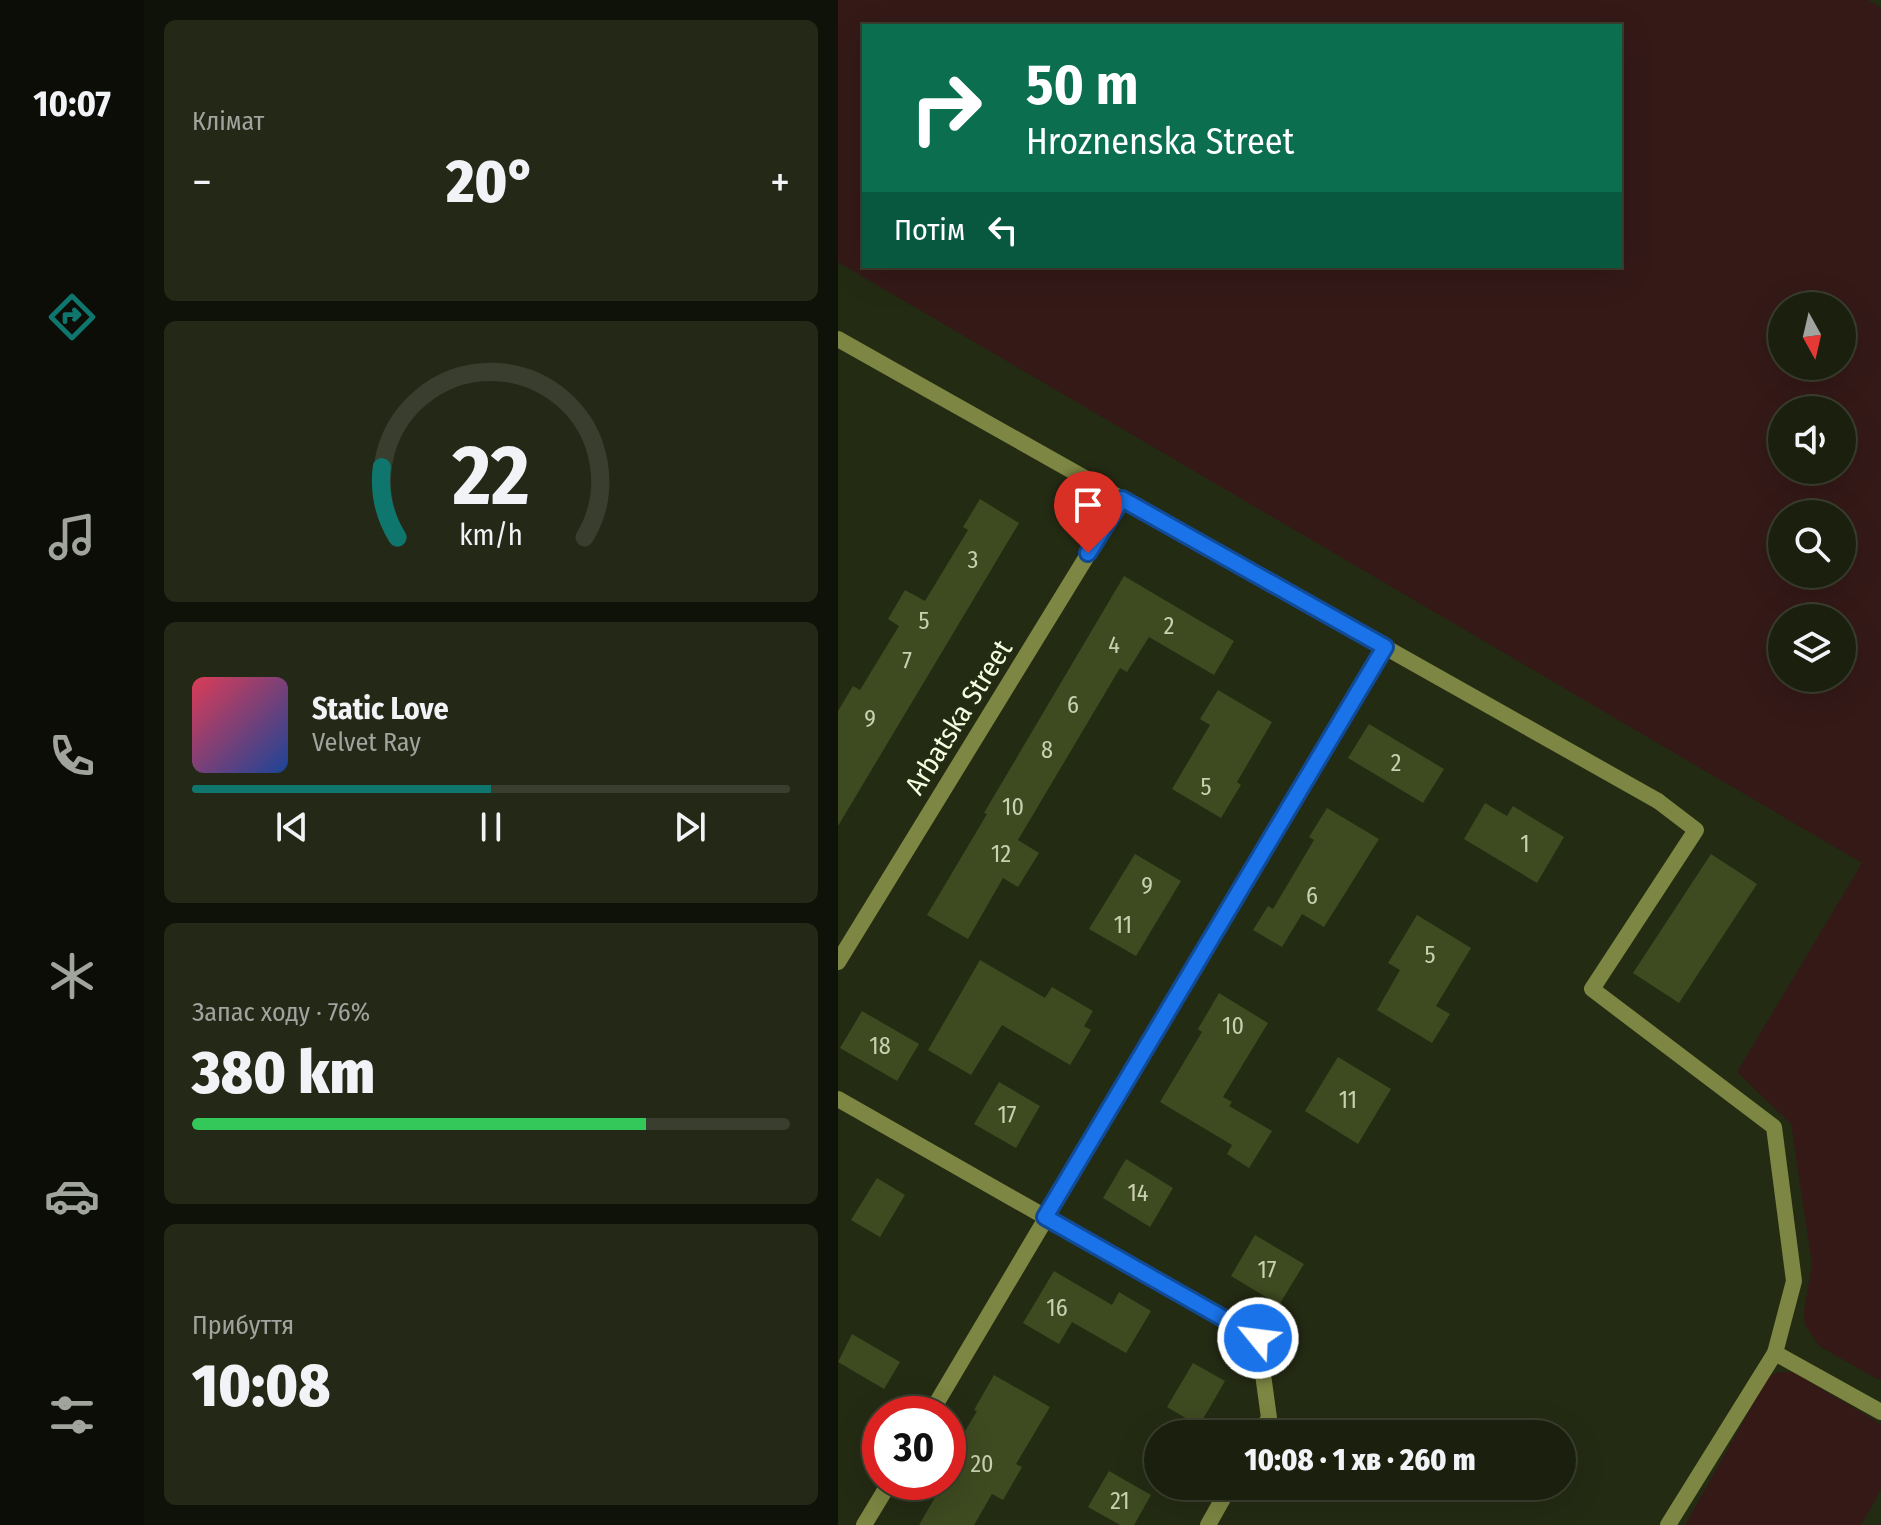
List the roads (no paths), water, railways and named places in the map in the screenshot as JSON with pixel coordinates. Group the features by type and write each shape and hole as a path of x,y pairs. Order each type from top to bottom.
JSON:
{"street":[{"path":"838,339 1658,801 1696,830 1592,989 1774,1127 1794,1281 1775,1353 1668,1525"},
{"name":"Arbatska Street","path":"838,962 1122,499"},
{"path":"941,1396 1385,647"},
{"path":"838,1099 1258,1338 1268,1420"},
{"path":"1775,1353 1881,1412"},
{"path":"864,1525 879,1500"},
{"path":"1208,1525 1222,1500"}]}
